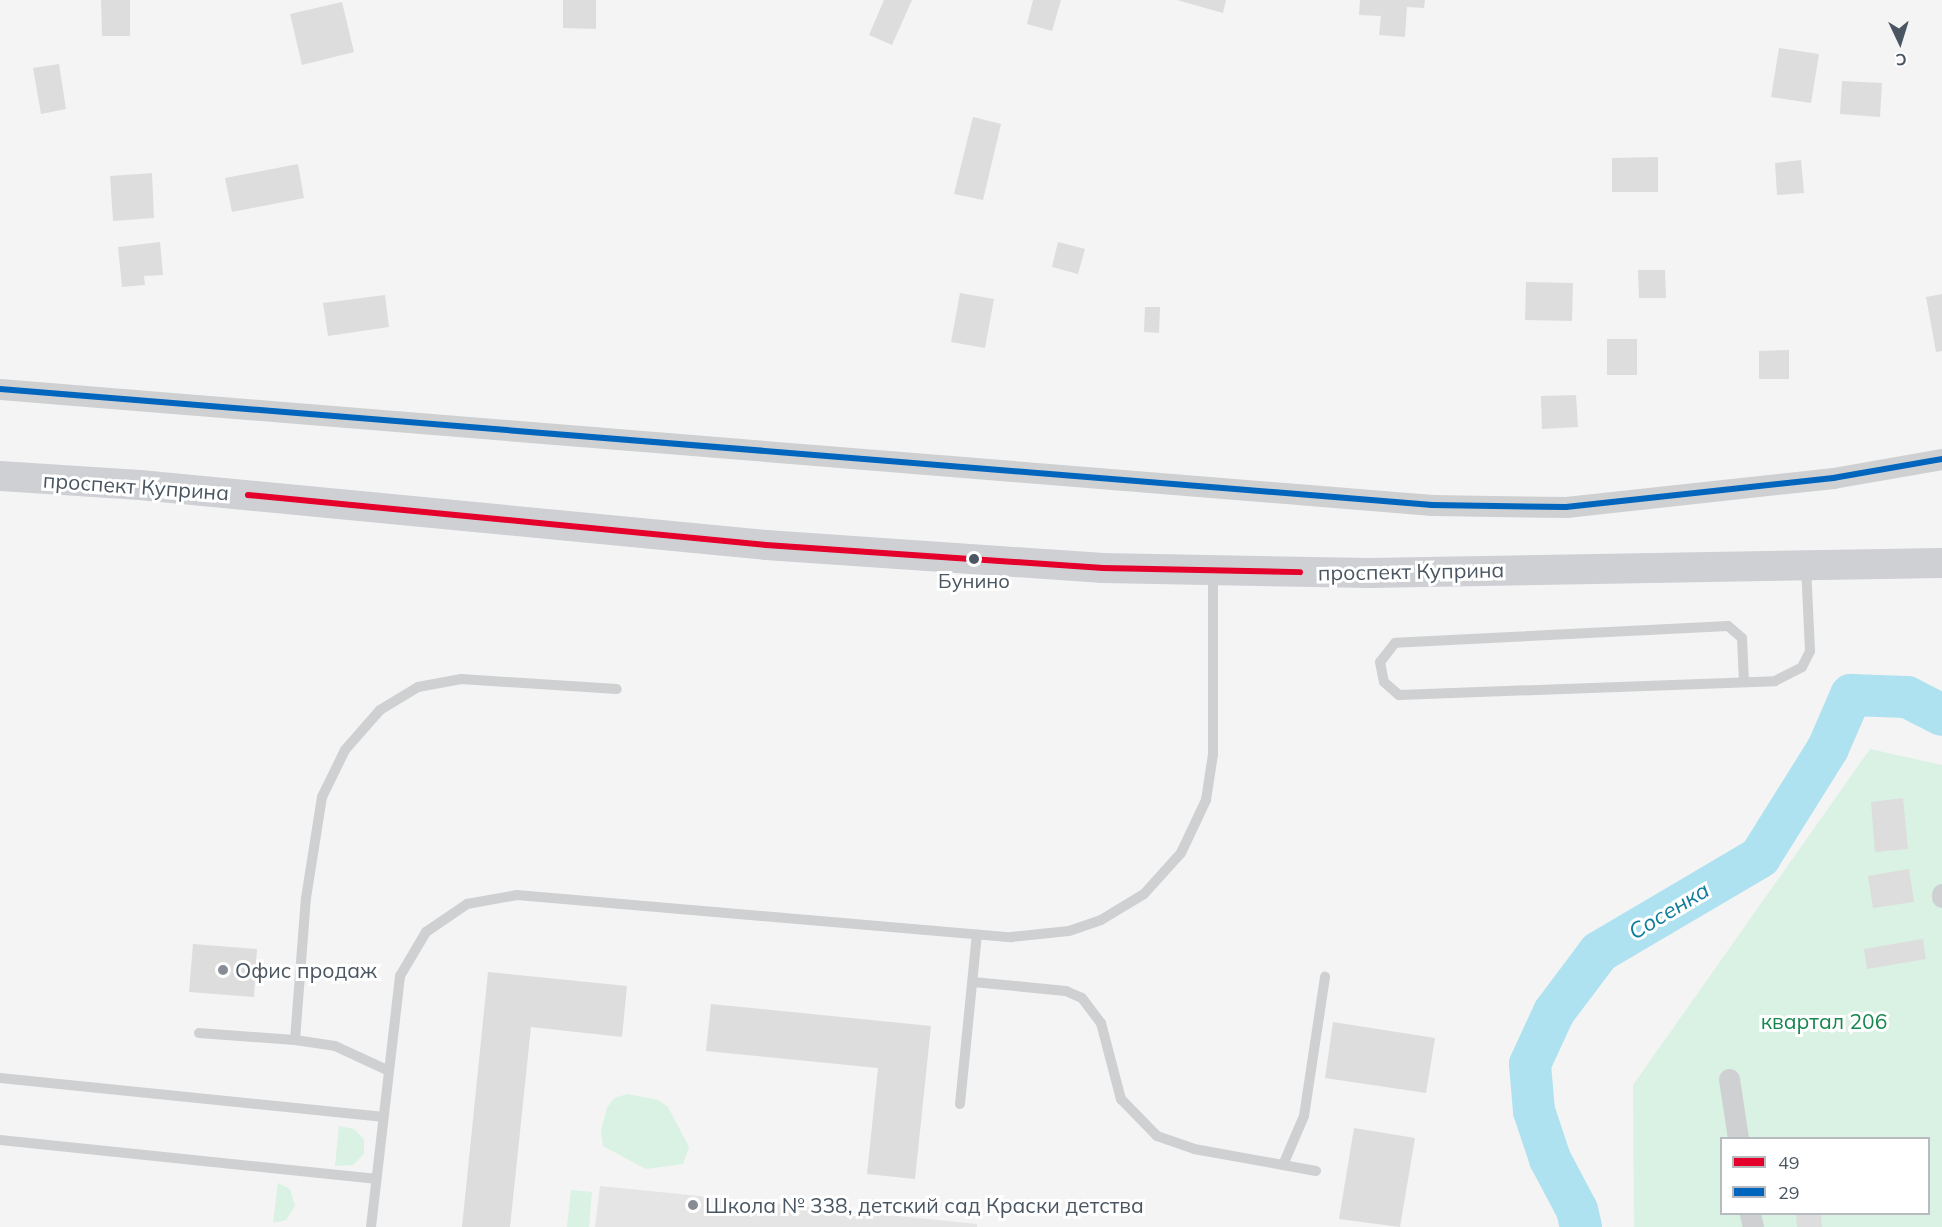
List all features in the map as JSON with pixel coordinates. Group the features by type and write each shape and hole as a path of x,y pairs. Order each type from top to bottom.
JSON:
{"main road":[{"name":"проспект Куприна","path":"0,476 140,485 766,544 1213,572 1806,566 1936,560"}],"street":[{"path":"0,389 1432,505 1566,507 1833,478 1942,459"},
{"path":"1729,1078 1738,1137"}],"lane":[{"path":"1744,682 1742,638 1728,626 1395,643 1380,662 1384,682 1399,695 1744,682 1786,678 1802,667 1810,651 1806,566"},
{"path":"371,1227 387,1070 400,976 410,955 444,917 490,897 517,895 977,935 1047,935 1101,920 1144,894 1181,853 1206,800 1214,754 1213,572"},
{"path":"295,1040 306,898 322,796 345,750 380,710 418,687 461,679 617,689"},
{"path":"960,1104 977,935"},
{"path":"1283,1165 1304,1116 1325,977"},
{"path":"973,981 1075,994 1095,1012 1114,1083 1143,1126 1174,1144 1316,1171"},
{"path":"199,1033 295,1040 335,1046 387,1070"},
{"path":"0,1078 382,1117"},
{"path":"0,1140 375,1179"}],"shaded area":[{"name":"Школа № 338, детский сад Краски детства","path":"600,1186 977,1224 977,1227 595,1227"}],"green space":[{"name":"квартал 206","path":"1870,749 1942,765 1942,1227 1634,1227 1633,1085"},
{"path":"628,1094 658,1100 668,1107 689,1147 683,1164 646,1169 603,1146 601,1130 607,1108 614,1098"},
{"path":"339,1126 354,1129 364,1139 364,1154 353,1165 335,1166"},
{"path":"278,1183 290,1189 295,1206 286,1220 273,1223"},
{"path":"571,1190 592,1192 589,1227 567,1227"}],"building":[{"path":"101,0 130,0 130,36 102,36"},
{"path":"563,0 596,0 596,29 563,28"},
{"path":"884,0 912,0 892,45 869,35"},
{"path":"1033,0 1061,0 1052,31 1027,24"},
{"path":"1177,0 1226,0 1223,13"},
{"path":"1360,0 1425,0 1424,8 1407,7 1405,37 1379,35 1381,16 1359,15"},
{"path":"342,2 354,52 302,65 290,14"},
{"path":"1779,48 1819,54 1811,103 1771,97"},
{"path":"59,64 66,109 41,114 33,68"},
{"path":"1842,81 1882,83 1880,117 1840,114"},
{"path":"973,117 1001,124 983,200 954,194"},
{"path":"1658,157 1658,192 1612,192 1612,158"},
{"path":"1801,160 1804,193 1777,195 1775,163"},
{"path":"298,164 304,198 232,212 225,178"},
{"path":"152,173 154,218 113,221 110,176"},
{"path":"160,242 163,275 144,276 145,285 122,287 118,247"},
{"path":"1058,242 1085,249 1078,274 1052,267"},
{"path":"1638,270 1665,270 1666,298 1639,298"},
{"path":"1526,282 1573,283 1572,321 1525,320"},
{"path":"960,293 994,299 985,348 951,342"},
{"path":"1942,294 1942,351 1936,352 1926,297"},
{"path":"385,295 389,327 328,336 323,303"},
{"path":"1145,307 1160,307 1159,333 1144,332"},
{"path":"1607,339 1637,339 1637,375 1607,375"},
{"path":"1789,350 1789,379 1759,379 1759,351"},
{"path":"1576,395 1578,427 1542,429 1541,396"},
{"path":"1903,798 1908,849 1875,852 1871,802"},
{"path":"1909,869 1914,902 1873,908 1868,876"},
{"path":"1923,939 1926,959 1867,969 1864,949"},
{"name":"Офис продаж","path":"193,944 257,949 254,997 189,992"},
{"path":"488,972 627,986 622,1037 531,1027 510,1227 462,1227"},
{"path":"711,1004 931,1026 915,1179 867,1174 878,1068 706,1051"},
{"path":"1333,1022 1435,1038 1426,1093 1325,1078"},
{"path":"1354,1128 1415,1138 1400,1227 1339,1219"},
{"path":"1796,1215 1821,1215 1822,1227 1797,1227"}],"waterway":[{"name":"Сосенка","path":"1581,1227 1577,1210 1550,1159 1534,1111 1530,1064 1554,1012 1599,952 1760,857 1828,748 1851,695 1907,697 1942,715"}],"transit line":[{"name":"29","path":"0,389 1432,505 1566,507 1833,478 1942,459"},
{"name":"49","path":"248,495 766,545 1103,568 1300,572"}],"place":[{"name":"Бунино","path":"974,559"},
{"name":"Офис продаж","path":"223,970"},
{"name":"Школа № 338, детский сад Краски детства","path":"693,1205"}]}
